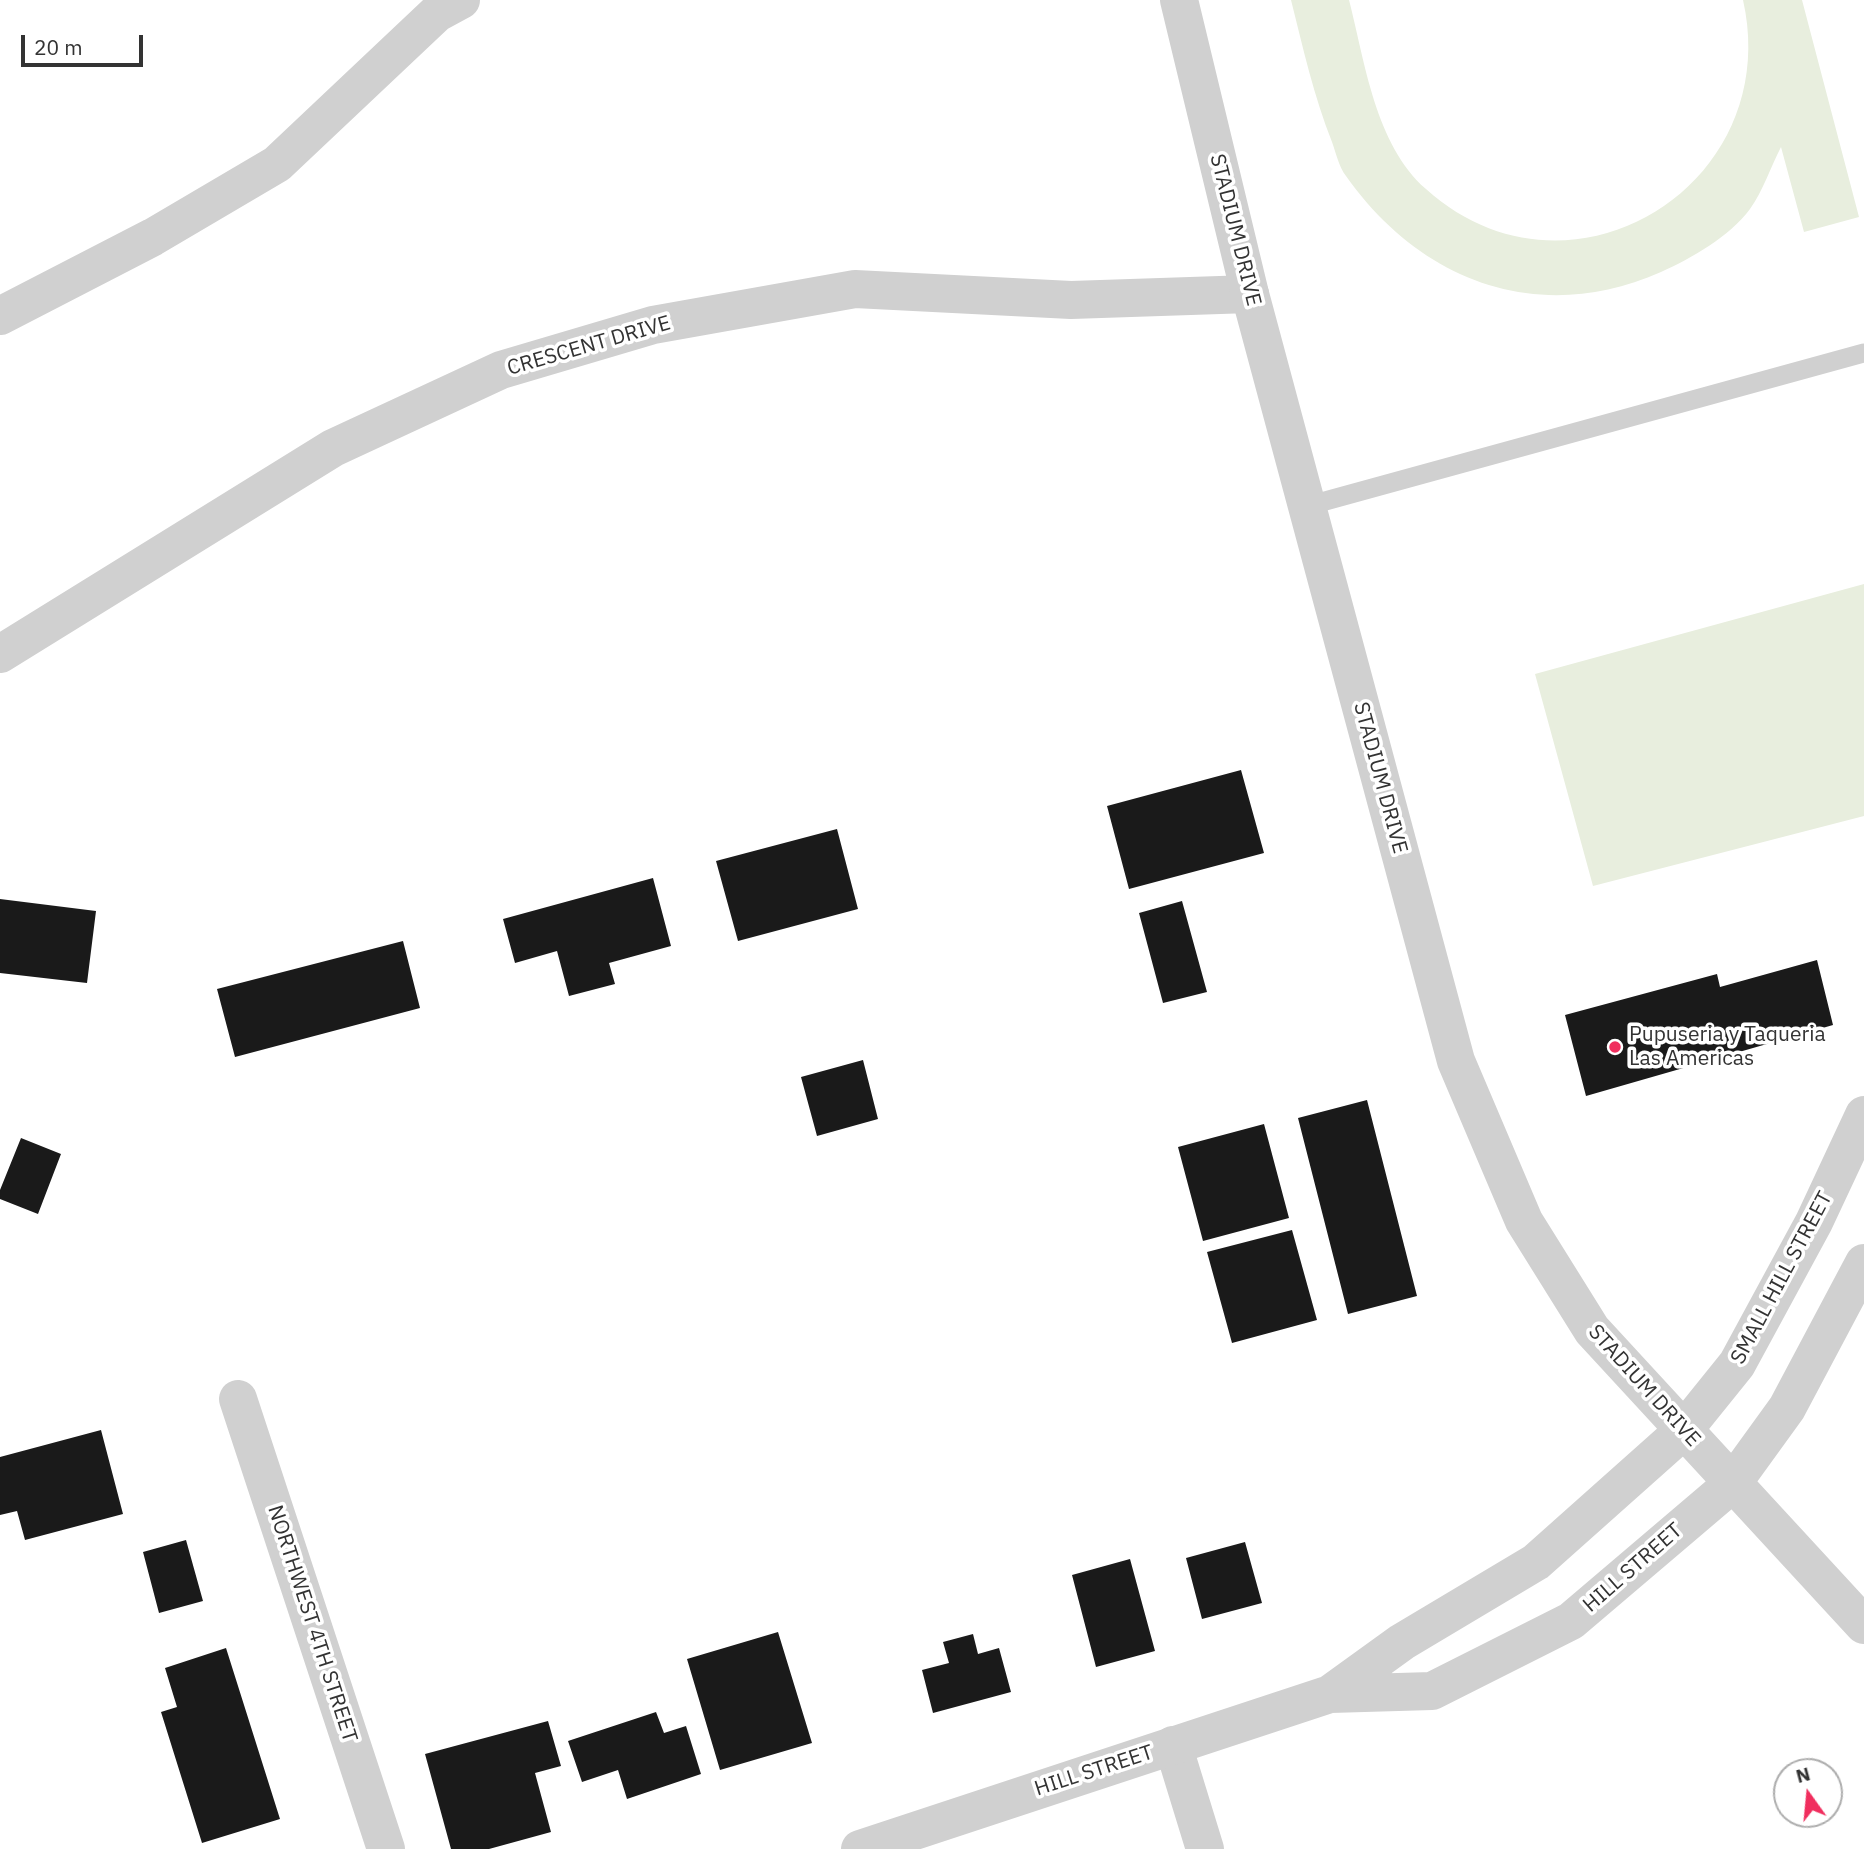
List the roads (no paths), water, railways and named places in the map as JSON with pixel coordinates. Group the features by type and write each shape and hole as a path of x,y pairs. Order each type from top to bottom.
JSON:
{"street":[{"path":"0,316 153,237 276,164 437,13 461,0"},
{"name":"STADIUM DRIVE","path":"1179,0 1250,293 1456,1061 1524,1221 1591,1331 1864,1625"},
{"name":"CRESCENT DRIVE","path":"0,654 334,447 501,370 653,325 855,289 1071,300 1250,293"},
{"name":"SMALL HILL STREET","path":"1683,1431 1737,1364 1814,1222 1864,1115"},
{"path":"1732,1484 1787,1408 1864,1263"},
{"name":"NORTHWEST 4TH STREET","path":"239,1399 386,1849"},
{"name":"HILL STREET","path":"1329,1694 1402,1642 1536,1562 1683,1431"},
{"name":"HILL STREET","path":"860,1849 1329,1694 1432,1691 1571,1621 1732,1484"},
{"path":"1173,1745 1205,1849"}],"lane":[{"path":"1307,506 1864,354"}],"place":[{"name":"Pupuseria y Taqueria Las Americas","path":"1615,1047"}]}
